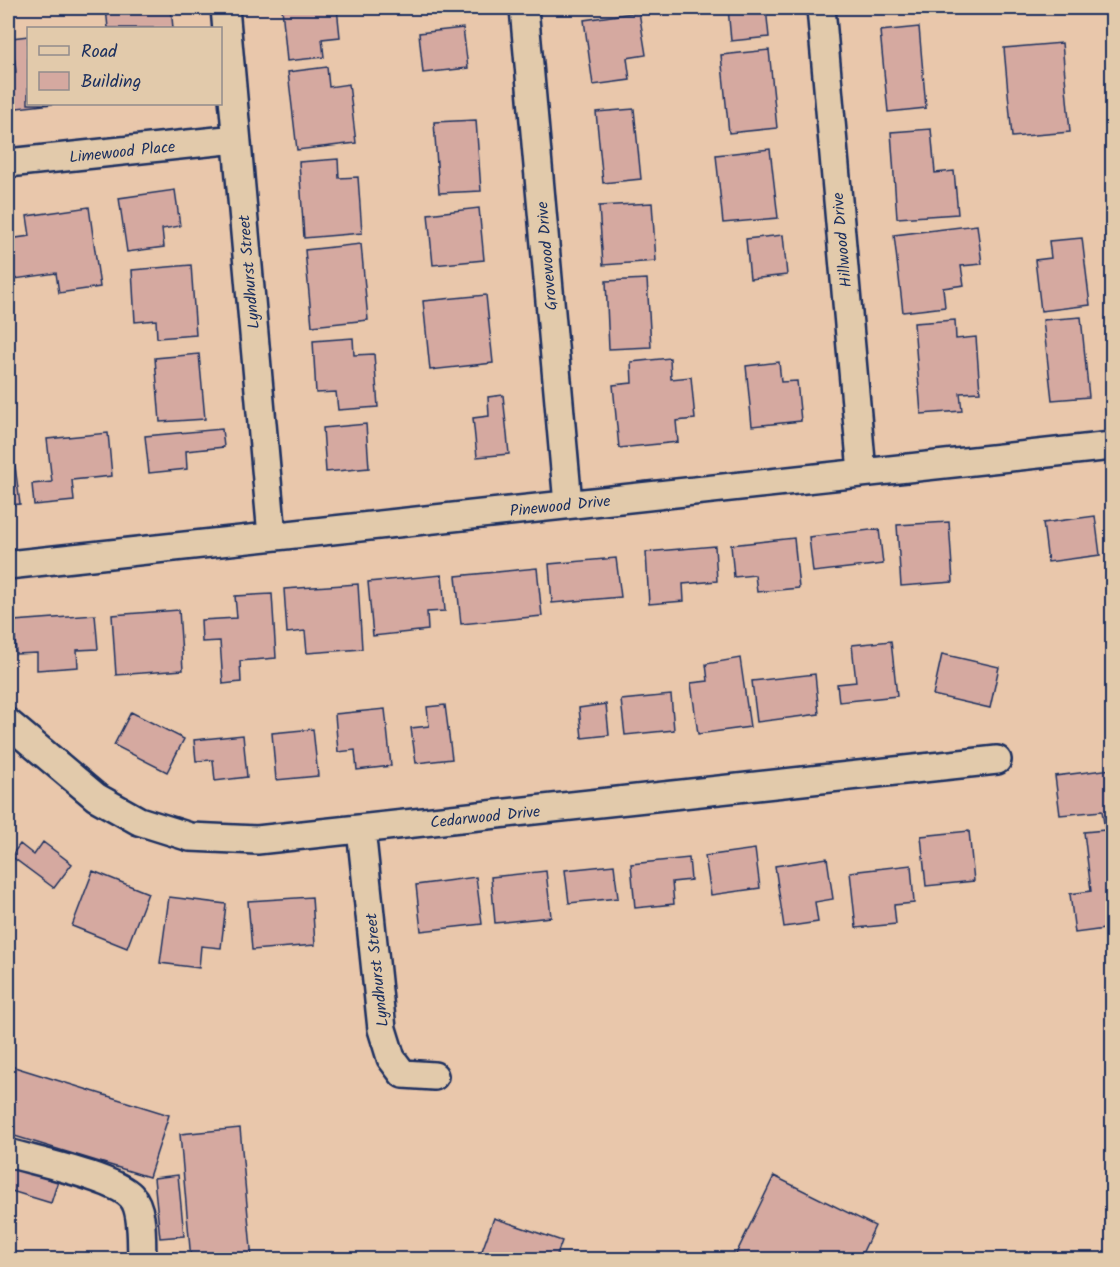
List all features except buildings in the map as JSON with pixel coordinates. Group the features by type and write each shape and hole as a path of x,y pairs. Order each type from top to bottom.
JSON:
{"street":[{"name":"Lyndhurst Street","path":"225,8 272,536"},
{"name":"Grovewood Drive","path":"524,8 568,504"},
{"name":"Hillwood Drive","path":"821,8 862,472"},
{"name":"Limewood Place","path":"8,164 236,139"},
{"name":"Pinewood Drive","path":"8,565 1113,446"},
{"name":"Cedarwood Drive","path":"8,723 96,797 139,820 190,837 257,840 997,760"},
{"name":"Lyndhurst Street","path":"361,830 382,1029 391,1058 403,1074 434,1076"},
{"path":"8,1153 113,1184 132,1196 139,1213 142,1260"}]}
